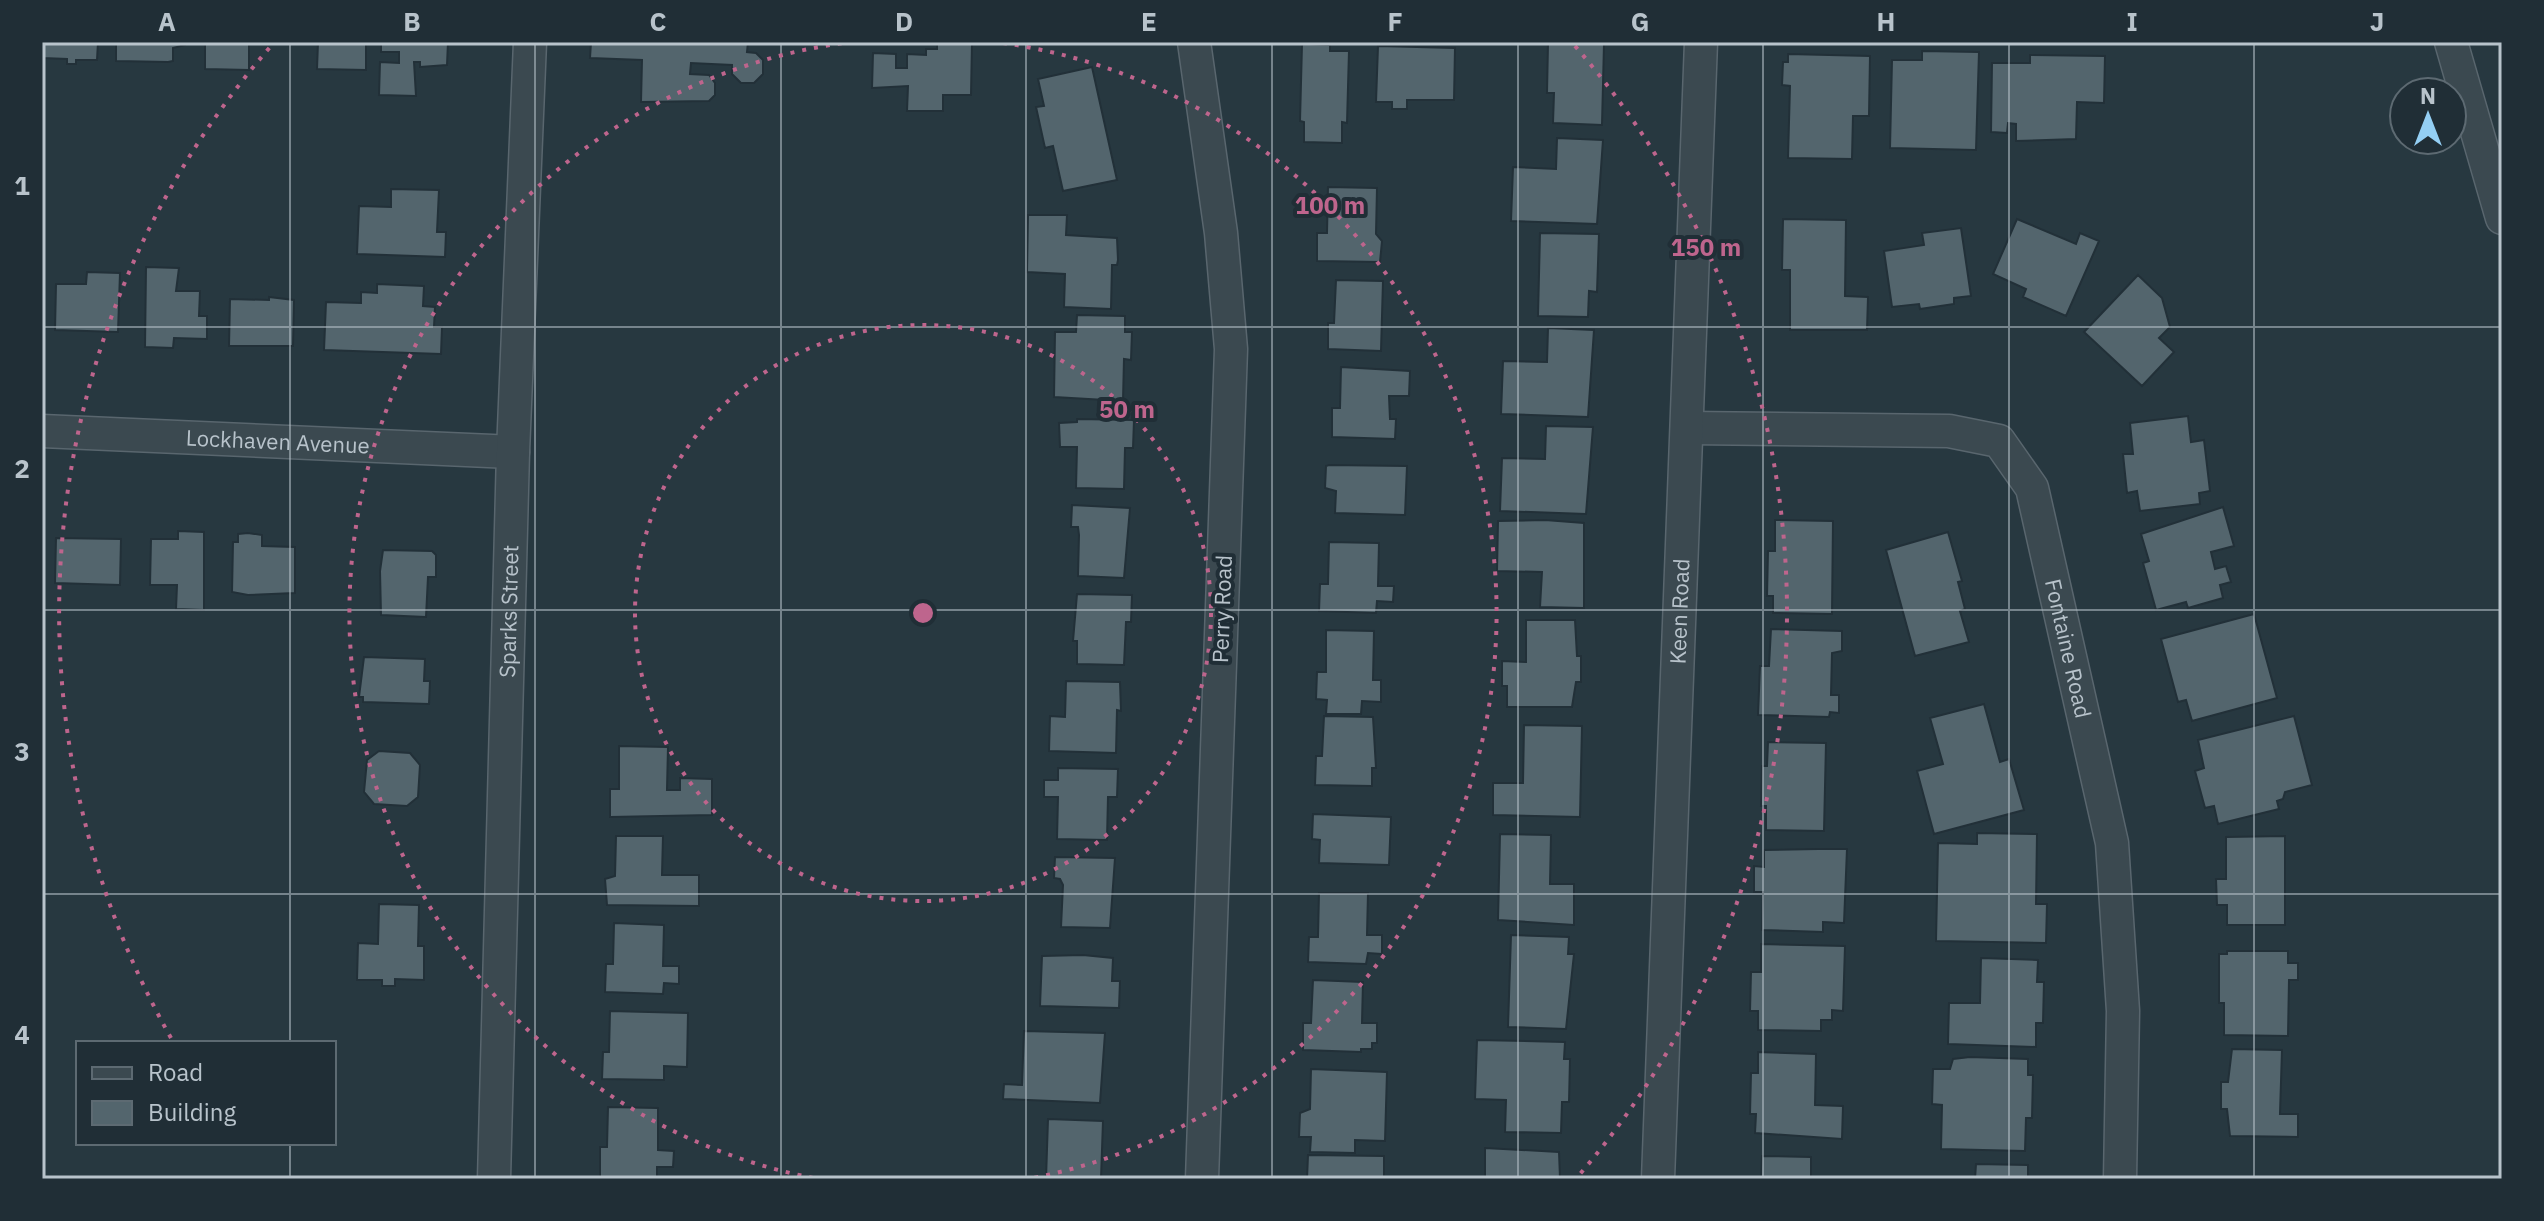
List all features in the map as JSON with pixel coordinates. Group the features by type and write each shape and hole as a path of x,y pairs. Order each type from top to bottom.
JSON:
{"street":[{"name":"Sparks Street","path":"494,1179 513,452 530,42"},
{"name":"Perry Road","path":"1194,42 1221,233 1231,349 1202,1179"},
{"name":"Keen Road","path":"1658,1179 1701,42"},
{"path":"2451,42 2502,218"},
{"name":"Fontaine Road","path":"1688,428 1949,431 1999,441 2032,488 2112,843 2123,1011 2120,1179"},
{"name":"Lockhaven Avenue","path":"42,431 513,452"}],"building":[{"path":"42,42 98,42 97,60 76,60 76,64 67,64 67,59 42,58"},
{"path":"116,42 186,42 173,48 173,61 168,62 116,61"},
{"path":"205,42 249,42 249,70 205,69"},
{"path":"318,42 366,42 366,70 317,69"},
{"path":"381,42 448,42 447,65 420,67 420,62 414,62 416,96 379,95 380,62 399,63 399,52 381,52"},
{"path":"591,42 748,42 747,52 756,53 763,60 763,74 754,83 741,83 732,74 732,65 691,63 690,74 709,75 715,83 715,95 709,101 641,102 642,60 590,58"},
{"path":"937,42 972,42 971,95 943,95 943,111 907,111 908,86 872,88 873,53 896,54 896,68 907,68 907,54 926,55 926,49 937,49"},
{"path":"1548,43 1604,44 1602,125 1553,123 1554,93 1547,93"},
{"path":"1302,44 1330,45 1330,51 1349,51 1347,123 1342,122 1342,143 1304,142 1304,122 1300,121"},
{"path":"1378,46 1455,48 1454,100 1407,100 1407,109 1392,109 1392,102 1376,102"},
{"path":"1922,51 1979,52 1976,150 1890,148 1892,60 1922,60"},
{"path":"1788,54 1870,56 1869,116 1853,116 1852,159 1788,158 1790,86 1782,85 1783,62 1788,62"},
{"path":"2030,55 2105,56 2104,103 2077,102 2076,139 2016,141 2016,124 2008,123 2007,133 1991,132 1992,63 2030,63"},
{"path":"1092,67 1117,180 1063,191 1053,146 1045,148 1036,107 1044,106 1038,79"},
{"path":"1557,138 1603,140 1597,224 1511,221 1513,167 1556,169"},
{"path":"1328,187 1377,188 1376,234 1382,241 1380,262 1317,261 1317,233 1327,233"},
{"path":"391,189 439,190 437,232 446,232 445,257 357,254 359,206 391,207"},
{"path":"1028,215 1067,215 1066,235 1117,238 1118,260 1117,265 1112,265 1111,309 1064,307 1065,274 1027,272"},
{"path":"1783,219 1846,220 1845,296 1868,297 1867,330 1790,330 1790,270 1782,270"},
{"path":"2017,219 2076,244 2080,233 2099,241 2066,316 2023,297 2026,289 1993,274"},
{"path":"1961,228 1971,296 1954,298 1954,304 1920,309 1919,304 1892,307 1884,251 1924,245 1922,233"},
{"path":"1540,233 1599,234 1597,292 1589,291 1588,317 1538,316"},
{"path":"146,267 179,268 176,291 200,291 199,316 207,316 207,339 174,338 173,348 145,347"},
{"path":"87,272 120,273 118,332 55,330 56,284 86,284"},
{"path":"2138,275 2162,298 2170,327 2159,338 2174,352 2142,386 2084,332"},
{"path":"1336,280 1383,281 1381,351 1328,349 1328,323 1334,323"},
{"path":"377,284 424,286 423,306 435,307 434,327 442,327 441,354 324,350 326,302 361,303 361,292 377,293"},
{"path":"269,297 294,300 293,346 229,346 230,299 269,300"},
{"path":"1077,315 1125,316 1125,332 1132,332 1131,360 1124,359 1123,401 1054,397 1055,332 1076,332"},
{"path":"1548,328 1594,330 1588,417 1501,414 1503,361 1547,362"},
{"path":"1341,367 1410,371 1409,396 1389,396 1390,419 1396,419 1395,439 1332,437 1332,408 1340,408"},
{"path":"2188,416 2191,442 2204,440 2210,491 2199,493 2200,504 2140,511 2137,491 2127,493 2123,454 2133,454 2130,423"},
{"path":"1077,419 1134,420 1133,448 1125,448 1124,489 1076,488 1077,447 1060,447 1059,423 1077,422"},
{"path":"1546,426 1593,427 1586,514 1500,511 1502,458 1545,459"},
{"path":"1326,466 1407,466 1405,515 1335,513 1336,491 1325,488"},
{"path":"1072,505 1130,508 1124,578 1078,576 1079,535 1078,527 1071,527"},
{"path":"2223,507 2234,546 2211,552 2215,569 2226,566 2231,582 2220,585 2223,598 2188,608 2186,602 2156,610 2143,563 2149,561 2141,534"},
{"path":"1775,520 1833,521 1832,614 1773,613 1773,596 1767,596 1768,551 1775,551"},
{"path":"1498,521 1584,523 1584,608 1540,607 1542,572 1497,571"},
{"path":"178,531 204,532 204,610 176,609 177,585 150,585 151,539 178,539"},
{"path":"1948,532 1962,581 1958,582 1965,609 1960,611 1969,642 1915,656 1886,550"},
{"path":"238,534 262,535 262,546 295,547 295,593 248,595 232,592 233,542 238,542"},
{"path":"56,538 121,539 120,585 55,583"},
{"path":"1329,542 1379,543 1378,586 1394,586 1393,602 1377,601 1376,613 1319,611 1320,584 1328,584"},
{"path":"383,550 432,551 436,555 436,577 428,577 426,617 381,615"},
{"path":"1077,594 1132,595 1131,622 1126,622 1124,665 1077,664 1077,641 1073,641"},
{"path":"2254,614 2277,698 2192,721 2186,700 2178,702 2161,639"},
{"path":"1526,620 1575,620 1577,656 1581,656 1581,682 1576,682 1572,707 1507,707 1507,686 1502,686 1502,661 1526,662"},
{"path":"1771,629 1842,631 1842,651 1832,653 1831,695 1839,695 1839,713 1830,712 1829,717 1758,715 1760,666 1769,666"},
{"path":"1326,630 1374,631 1373,680 1381,680 1381,702 1362,701 1361,714 1326,714 1327,700 1316,699 1317,672 1326,672"},
{"path":"364,657 425,659 424,681 430,681 429,704 363,702 363,697 359,697"},
{"path":"1066,681 1120,682 1121,711 1117,710 1116,753 1049,751 1050,716 1065,717"},
{"path":"1984,704 2000,762 2009,759 2024,810 1934,834 1917,771 1943,764 1930,718"},
{"path":"1324,716 1373,717 1376,768 1372,768 1372,786 1315,785 1316,756 1322,756"},
{"path":"2294,716 2312,785 2285,792 2283,799 2277,801 2279,809 2218,824 2214,806 2205,808 2195,771 2204,768 2198,740"},
{"path":"1524,725 1582,726 1580,817 1493,815 1493,783 1523,783"},
{"path":"1768,742 1826,743 1824,831 1766,830 1766,806 1761,806 1762,766 1767,766"},
{"path":"619,746 668,747 667,790 680,790 680,778 712,779 712,815 610,817 610,789 619,789"},
{"path":"379,751 410,753 420,765 418,797 407,806 374,804 364,792 367,760"},
{"path":"1058,768 1118,769 1117,797 1108,797 1107,840 1057,839 1058,797 1044,797 1044,780 1058,780"},
{"path":"1313,814 1391,817 1389,865 1319,863 1320,840 1312,839"},
{"path":"1977,833 2037,834 2036,904 2047,904 2046,943 1936,941 1938,843 1977,844"},
{"path":"1500,834 1551,835 1550,884 1574,884 1574,925 1498,920"},
{"path":"616,836 663,836 662,875 699,875 699,906 607,905 605,879 615,876"},
{"path":"2285,836 2285,925 2227,925 2227,905 2217,905 2216,879 2226,879 2226,837"},
{"path":"1847,849 1844,923 1823,922 1823,932 1762,930 1763,892 1754,892 1754,866 1764,867 1764,850"},
{"path":"1055,857 1115,858 1110,928 1061,927 1063,885 1060,879 1054,878"},
{"path":"1319,893 1368,893 1367,935 1382,935 1382,954 1368,953 1366,964 1308,962 1309,937 1318,937"},
{"path":"379,904 419,905 418,946 424,946 424,980 395,979 395,986 382,986 382,980 357,980 358,943 378,944"},
{"path":"614,923 664,925 663,966 679,966 679,984 664,983 663,994 605,992 606,964 613,964"},
{"path":"1511,935 1569,937 1568,954 1574,954 1566,1029 1508,1027"},
{"path":"1761,944 1845,946 1843,1011 1832,1010 1832,1020 1821,1020 1821,1031 1758,1030 1758,1011 1750,1011 1751,972 1761,972"},
{"path":"2227,951 2288,951 2288,963 2298,963 2298,980 2289,980 2288,1036 2224,1035 2224,1003 2219,1003 2219,954 2227,954"},
{"path":"1042,956 1113,958 1112,981 1120,981 1119,1008 1040,1006"},
{"path":"1981,958 2038,960 2037,982 2044,982 2043,1023 2036,1023 2036,1047 1948,1044 1949,1003 1980,1003"},
{"path":"1313,980 1363,982 1362,1023 1377,1023 1377,1043 1372,1043 1372,1049 1361,1049 1361,1052 1303,1050 1303,1023 1311,1023"},
{"path":"610,1011 688,1013 687,1067 664,1066 664,1080 602,1079 603,1052 609,1052"},
{"path":"1024,1031 1105,1033 1100,1103 1003,1099 1004,1084 1022,1085"},
{"path":"1477,1040 1565,1042 1564,1059 1570,1059 1569,1102 1562,1102 1561,1133 1505,1132 1506,1100 1475,1099"},
{"path":"2232,1049 2282,1050 2280,1114 2298,1114 2298,1137 2230,1136 2227,1109 2221,1109 2221,1082 2228,1082"},
{"path":"1758,1052 1816,1054 1815,1105 1843,1106 1842,1139 1755,1133 1756,1114 1750,1114 1751,1073 1758,1073"},
{"path":"1953,1059 2028,1059 2028,1075 2033,1075 2032,1118 2026,1118 2025,1151 1941,1149 1942,1105 1932,1104 1933,1069 1950,1069"},
{"path":"1311,1069 1387,1072 1385,1141 1355,1140 1355,1153 1310,1152 1311,1137 1299,1137 1300,1113 1310,1109"},
{"path":"608,1107 658,1108 658,1150 674,1151 673,1167 657,1167 657,1178 600,1177 600,1147 607,1147"},
{"path":"1048,1119 1103,1121 1101,1179 1046,1179"},
{"path":"1485,1148 1559,1152 1560,1178 1566,1179 1485,1179"},
{"path":"1308,1155 1384,1156 1384,1179 1307,1179"},
{"path":"1762,1156 1811,1157 1811,1179 1761,1179"},
{"path":"1976,1164 2028,1165 2028,1179 1975,1179"}]}
